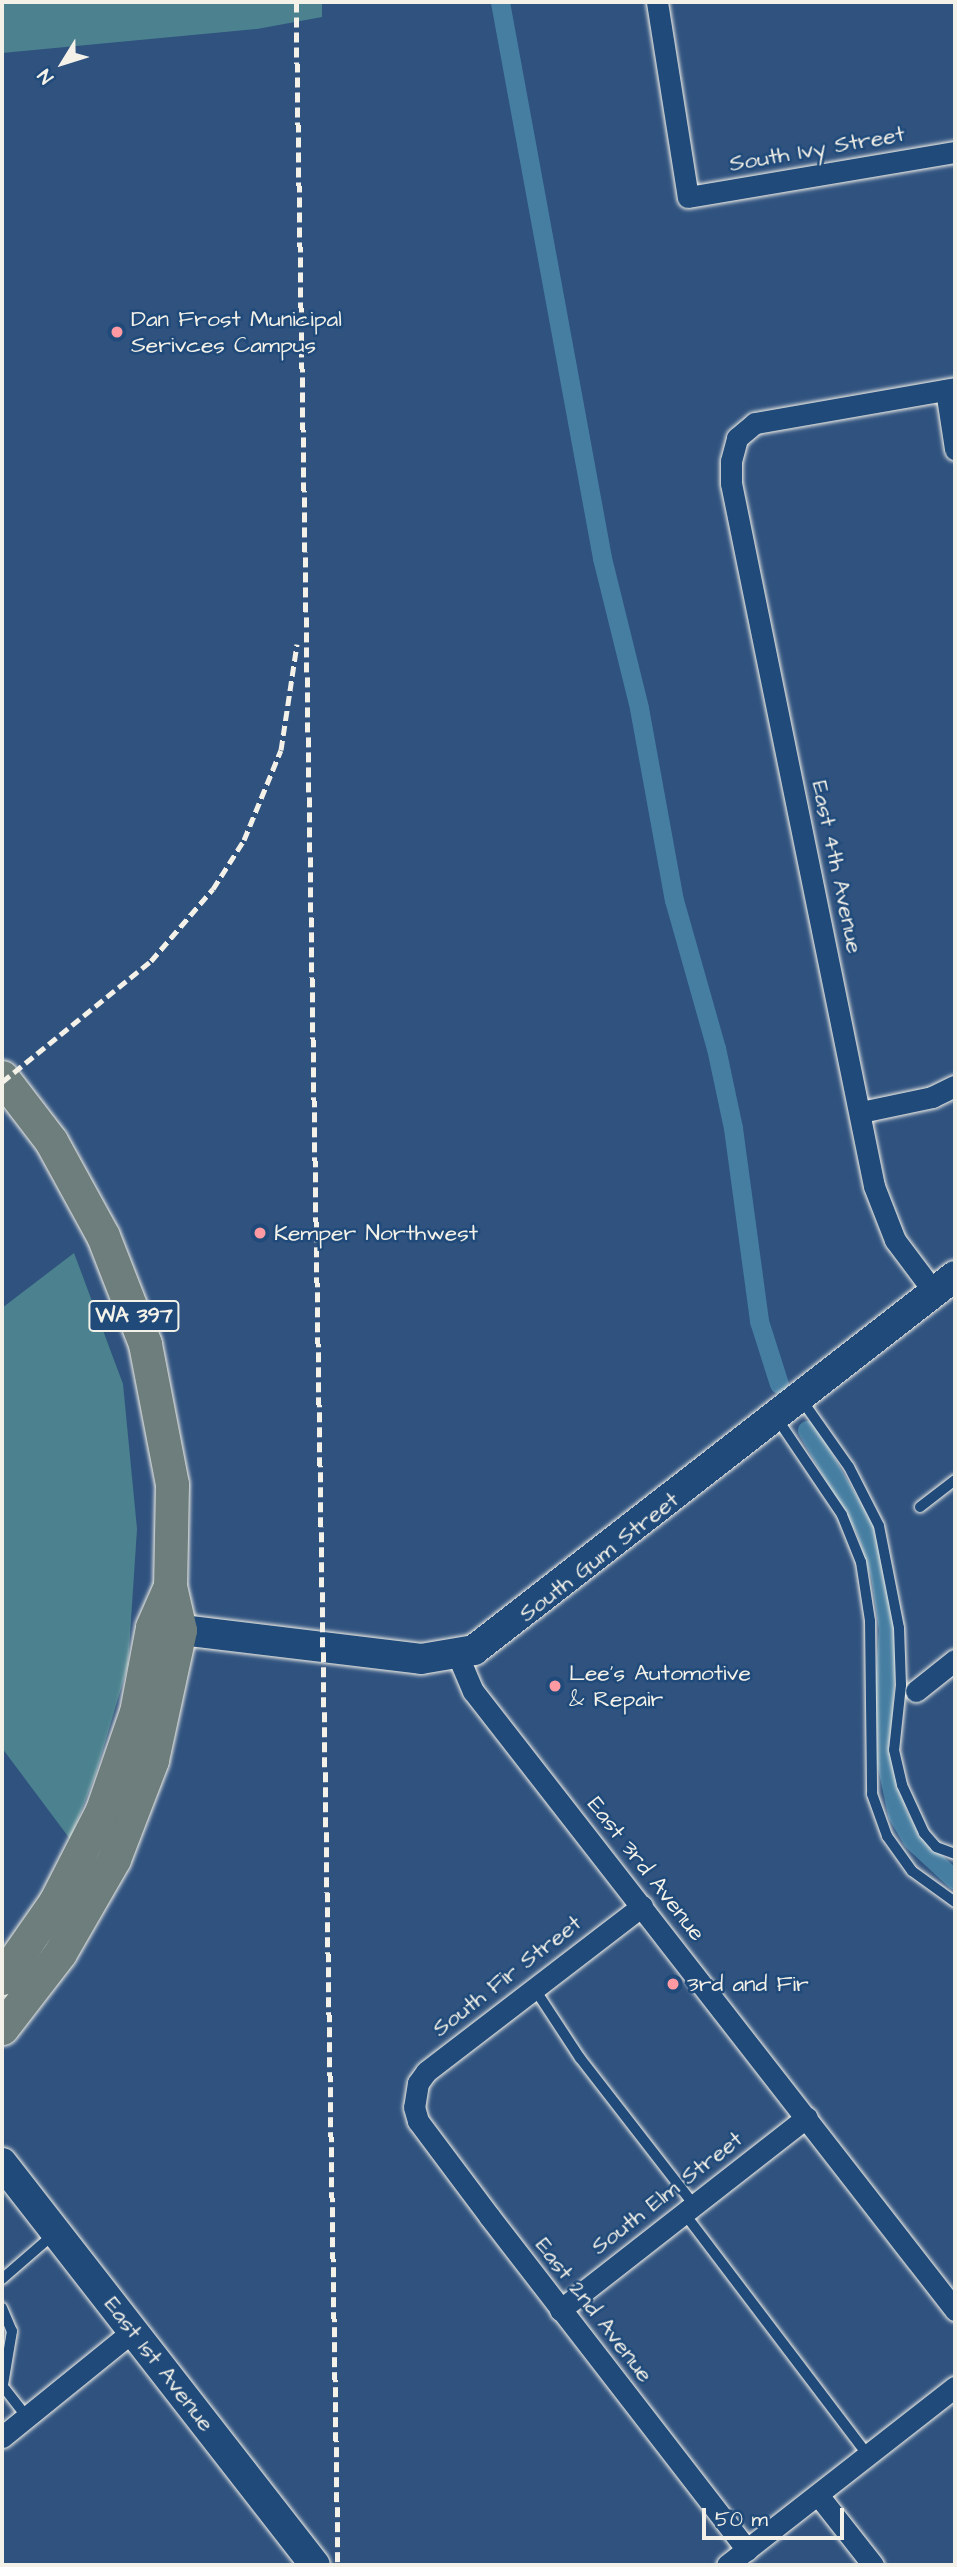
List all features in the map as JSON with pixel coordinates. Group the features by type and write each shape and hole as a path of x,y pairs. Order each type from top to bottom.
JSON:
{"main road":[{"name":"WA 397","path":"2,1077 51,1141 103,1236 145,1344 172,1484 170,1586 152,1760 114,1859 60,1953 2,2028"},
{"name":"South Gum Street","path":"166,1629 421,1659 458,1656 498,1636 945,1284"},
{"name":"WA 397","path":"2,1979 55,1902 102,1810 166,1629"},
{"name":"East 1st Avenue","path":"2,2164 315,2565"}],"street":[{"name":"South Ivy Street","path":"657,2 688,197 955,152"},
{"name":"East 4th Avenue","path":"945,1284 895,1240 882,1212 731,483 737,438 755,423 777,416 951,389"},
{"path":"951,389 955,449"},
{"path":"860,1112 932,1097 955,1086"},
{"name":"East 3rd Avenue","path":"458,1656 473,1691 955,2310"},
{"path":"908,1693 955,1660"},
{"name":"South Fir Street","path":"415,2095 426,2072 642,1906"},
{"name":"East 2nd Avenue","path":"415,2095 418,2121 560,2310 747,2550"},
{"name":"South Elm Street","path":"560,2310 807,2117"},
{"path":"2,2437 134,2330"},
{"path":"727,2565 955,2388"},
{"path":"817,2495 873,2565"}],"lane":[{"path":"800,1397 849,1467 879,1526 900,1628 908,1693 894,1750 908,1805 936,1847 955,1854"},
{"path":"776,1417 842,1515 861,1562 870,1620 872,1794 887,1836 912,1871 955,1902"},
{"path":"920,1507 955,1480"},
{"path":"534,1988 580,2058 868,2455"},
{"path":"2,2279 56,2232"},
{"path":"2,2308 12,2330 3,2390 27,2417"}],"green space":[{"path":"2,2 322,2 322,17 257,29 2,53"},
{"path":"74,1253 123,1384 137,1529 128,1665 95,1776 70,1839 2,1748 2,1308"}],"waterway":[{"path":"500,2 602,558 639,708 674,900 716,1048 733,1128 759,1321 779,1384"},
{"path":"807,1430 865,1529 880,1575 888,1629 881,1738 897,1814 912,1840 955,1880"}],"railway":[{"path":"296,2 338,2565"},
{"path":"2,1082 151,961 213,889 244,840 281,750 297,644"}],"place":[{"name":"Dan Frost Municipal Serivces Campus","path":"117,332"},
{"name":"Kemper Northwest","path":"260,1233"},
{"name":"Lee's Automotive & Repair","path":"555,1686"},
{"name":"3rd and Fir","path":"673,1984"}]}
